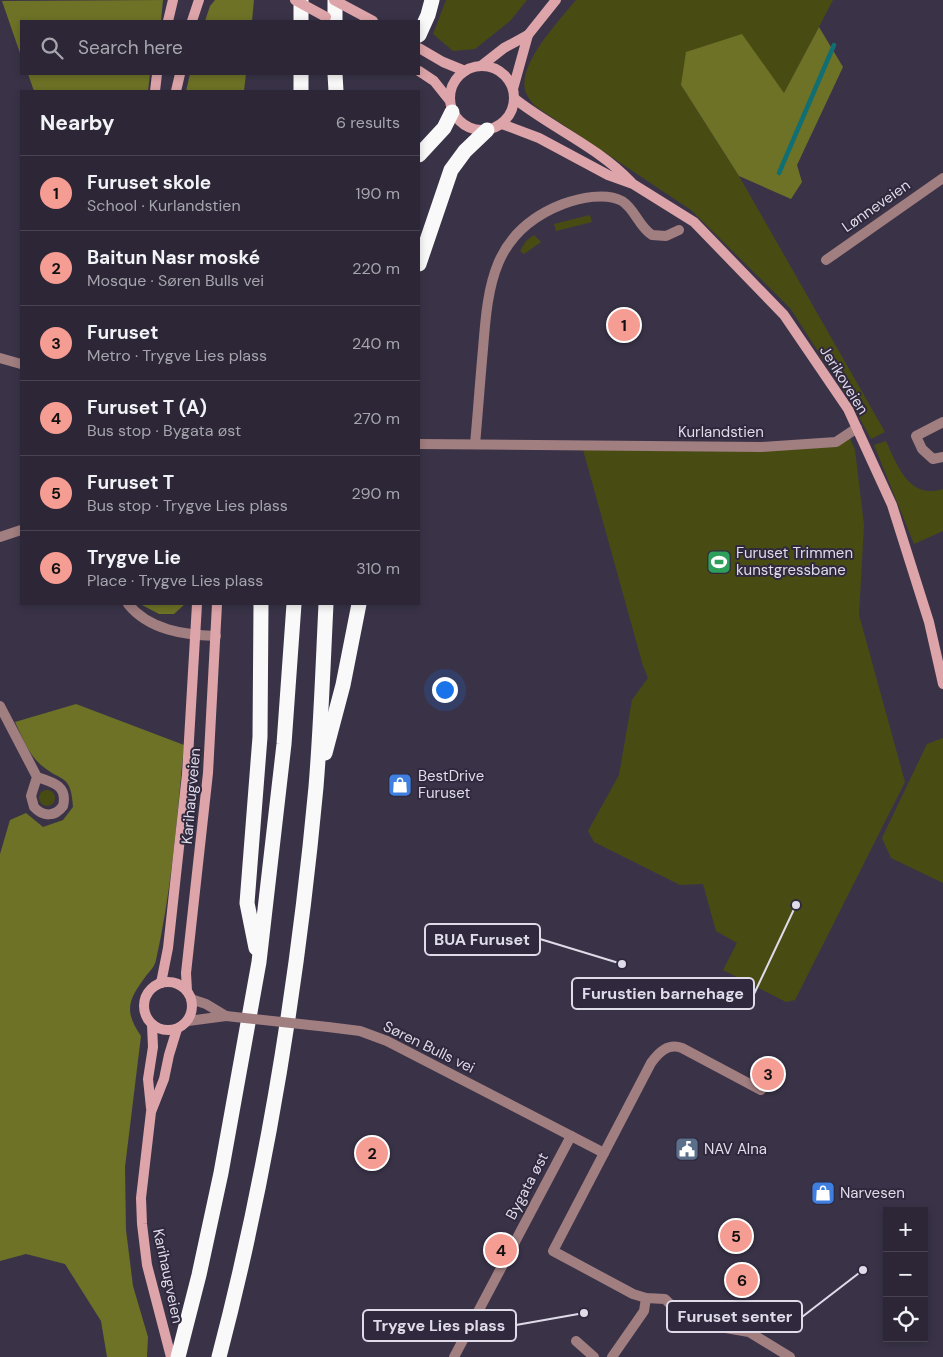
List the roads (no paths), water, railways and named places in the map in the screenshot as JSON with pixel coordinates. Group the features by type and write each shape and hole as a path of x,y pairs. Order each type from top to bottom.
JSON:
{"highway":[{"path":"301,0 301,20"},
{"path":"334,0 334,20"},
{"path":"420,33 432,0"},
{"path":"301,75 301,90"},
{"path":"336,75 336,90"},
{"path":"420,154 444,128 451,106"},
{"path":"420,261 452,170 465,151 494,127"},
{"path":"259,962 247,903 260,737 261,605"},
{"path":"178,1357 199,1275 221,1173 259,962 284,744 294,605"},
{"path":"219,1357 250,1235 291,1004 316,786 326,605"},
{"path":"316,786 343,684 359,605"}],"main road":[{"path":"168,20 173,0"},
{"path":"192,20 199,0"},
{"path":"295,0 332,20"},
{"path":"334,0 371,20"},
{"path":"451,106 453,84 465,71 481,66 504,48 528,35 556,0"},
{"path":"494,127 511,113 528,35"},
{"path":"420,49 443,62 465,71"},
{"name":"Jerikoveien","path":"481,66 498,70 504,75 514,94 547,124 614,164 633,184"},
{"name":"Jerikoveien","path":"420,72 434,82 465,126 472,129 494,127 539,138 608,175 633,184 694,222 784,315 848,409 892,505 929,622 943,684"},
{"path":"155,90 157,75"},
{"path":"176,90 180,75"},
{"name":"Karihaugveien","path":"170,1357 147,1265 142,1224 143,1174 151,1112 148,1078 153,1047 152,1025 144,1012 145,998 149,991 161,983 168,948 186,783 197,605"},
{"name":"Karihaugveien","path":"188,1021 191,1014 186,973 208,773 217,605"},
{"path":"161,983 175,983 189,995"},
{"path":"152,1025 164,1031 177,1029 188,1021"},
{"name":"Karihaugveien","path":"151,1112 164,1080 169,1054 177,1029"}],"street":[{"name":"Lønneveien","path":"826,260 943,178"},
{"path":"475,444 487,300 497,262 514,238 534,218 551,209 593,197 609,197 623,202 652,235 666,236 679,230"},
{"path":"0,358 20,364"},
{"path":"943,422 916,436 922,450 933,459 943,457"},
{"name":"Kurlandstien","path":"420,444 761,447 836,442 857,428"},
{"path":"0,537 20,530"},
{"path":"129,605 146,620 159,627 195,636 216,636"},
{"path":"0,706 38,777"},
{"name":"Søren Bulls vei","path":"189,995 226,1016"},
{"name":"Søren Bulls vei","path":"188,1021 226,1016 360,1031 387,1041 604,1153"},
{"path":"761,1090 682,1048 671,1046 657,1055 651,1063 553,1251 646,1298 666,1299 675,1309 704,1321 720,1327 748,1332 790,1357"},
{"name":"Bygata øst","path":"454,1357 571,1136"},
{"path":"612,1357 644,1311 646,1298"},
{"path":"576,1341 594,1357"}],"waterway":[{"path":"779,173 834,45"}],"place":[{"name":"Furuset skole","path":"624,325"},
{"name":"Furuset Trimmen kunstgressbane","path":"719,562"},
{"name":"BestDrive Furuset","path":"400,785"},
{"name":"Furustien barnehage","path":"796,905"},
{"name":"BUA Furuset","path":"622,964"},
{"name":"Furuset","path":"768,1074"},
{"name":"NAV Alna","path":"687,1149"},
{"name":"Baitun Nasr moské","path":"372,1153"},
{"name":"Narvesen","path":"823,1193"},
{"name":"Furuset T","path":"736,1236"},
{"name":"Furuset T (A)","path":"501,1250"},
{"name":"Furuset senter","path":"863,1270"},
{"name":"Trygve Lie","path":"742,1280"},
{"name":"Trygve Lies plass","path":"584,1313"}]}
